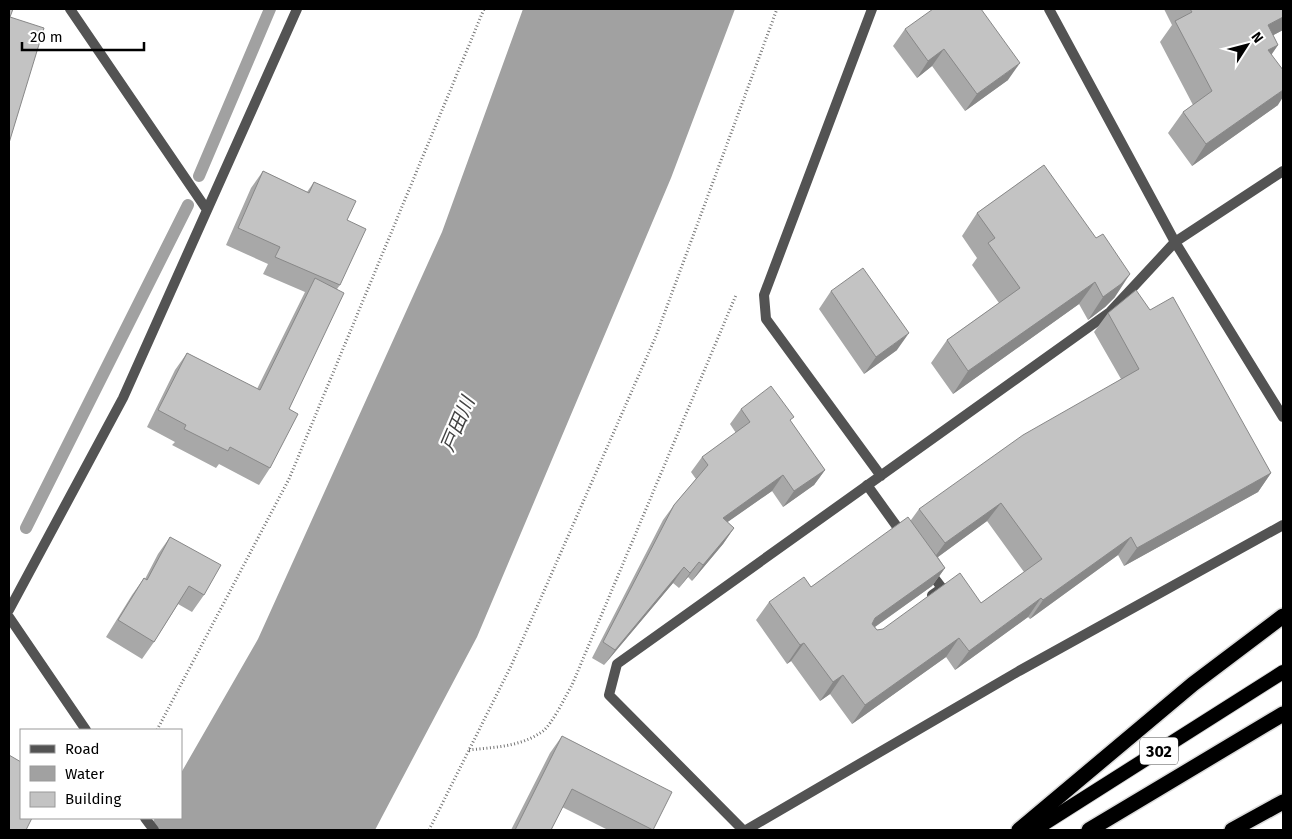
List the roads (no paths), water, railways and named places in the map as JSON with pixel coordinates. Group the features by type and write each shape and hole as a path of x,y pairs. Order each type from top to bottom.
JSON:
{"highway":[{"path":"1019,830 1193,684 1283,616"},
{"name":"302","path":"1034,830 1283,672"},
{"path":"1089,830 1283,714"},
{"path":"1232,830 1283,802"}],"street":[{"path":"70,9 207,210"},
{"path":"9,610 123,398 297,9"},
{"path":"872,9 764,295 766,319 881,476"},
{"path":"1050,9 1175,242 1283,417"},
{"path":"1283,172 1175,242 1110,312 617,664 610,695 745,830 1019,671 1283,525"},
{"path":"867,485 907,541"},
{"path":"924,564 942,588 926,599"},
{"path":"9,617 85,729"},
{"path":"146,819 154,830"}],"water":[{"name":"戸田川","path":"523,9 735,9 671,178 477,637 375,830 148,830 154,819 182,819 182,771 258,639 442,232"}],"waterway":[{"path":"199,176 270,9"},
{"path":"26,528 188,205"}]}
